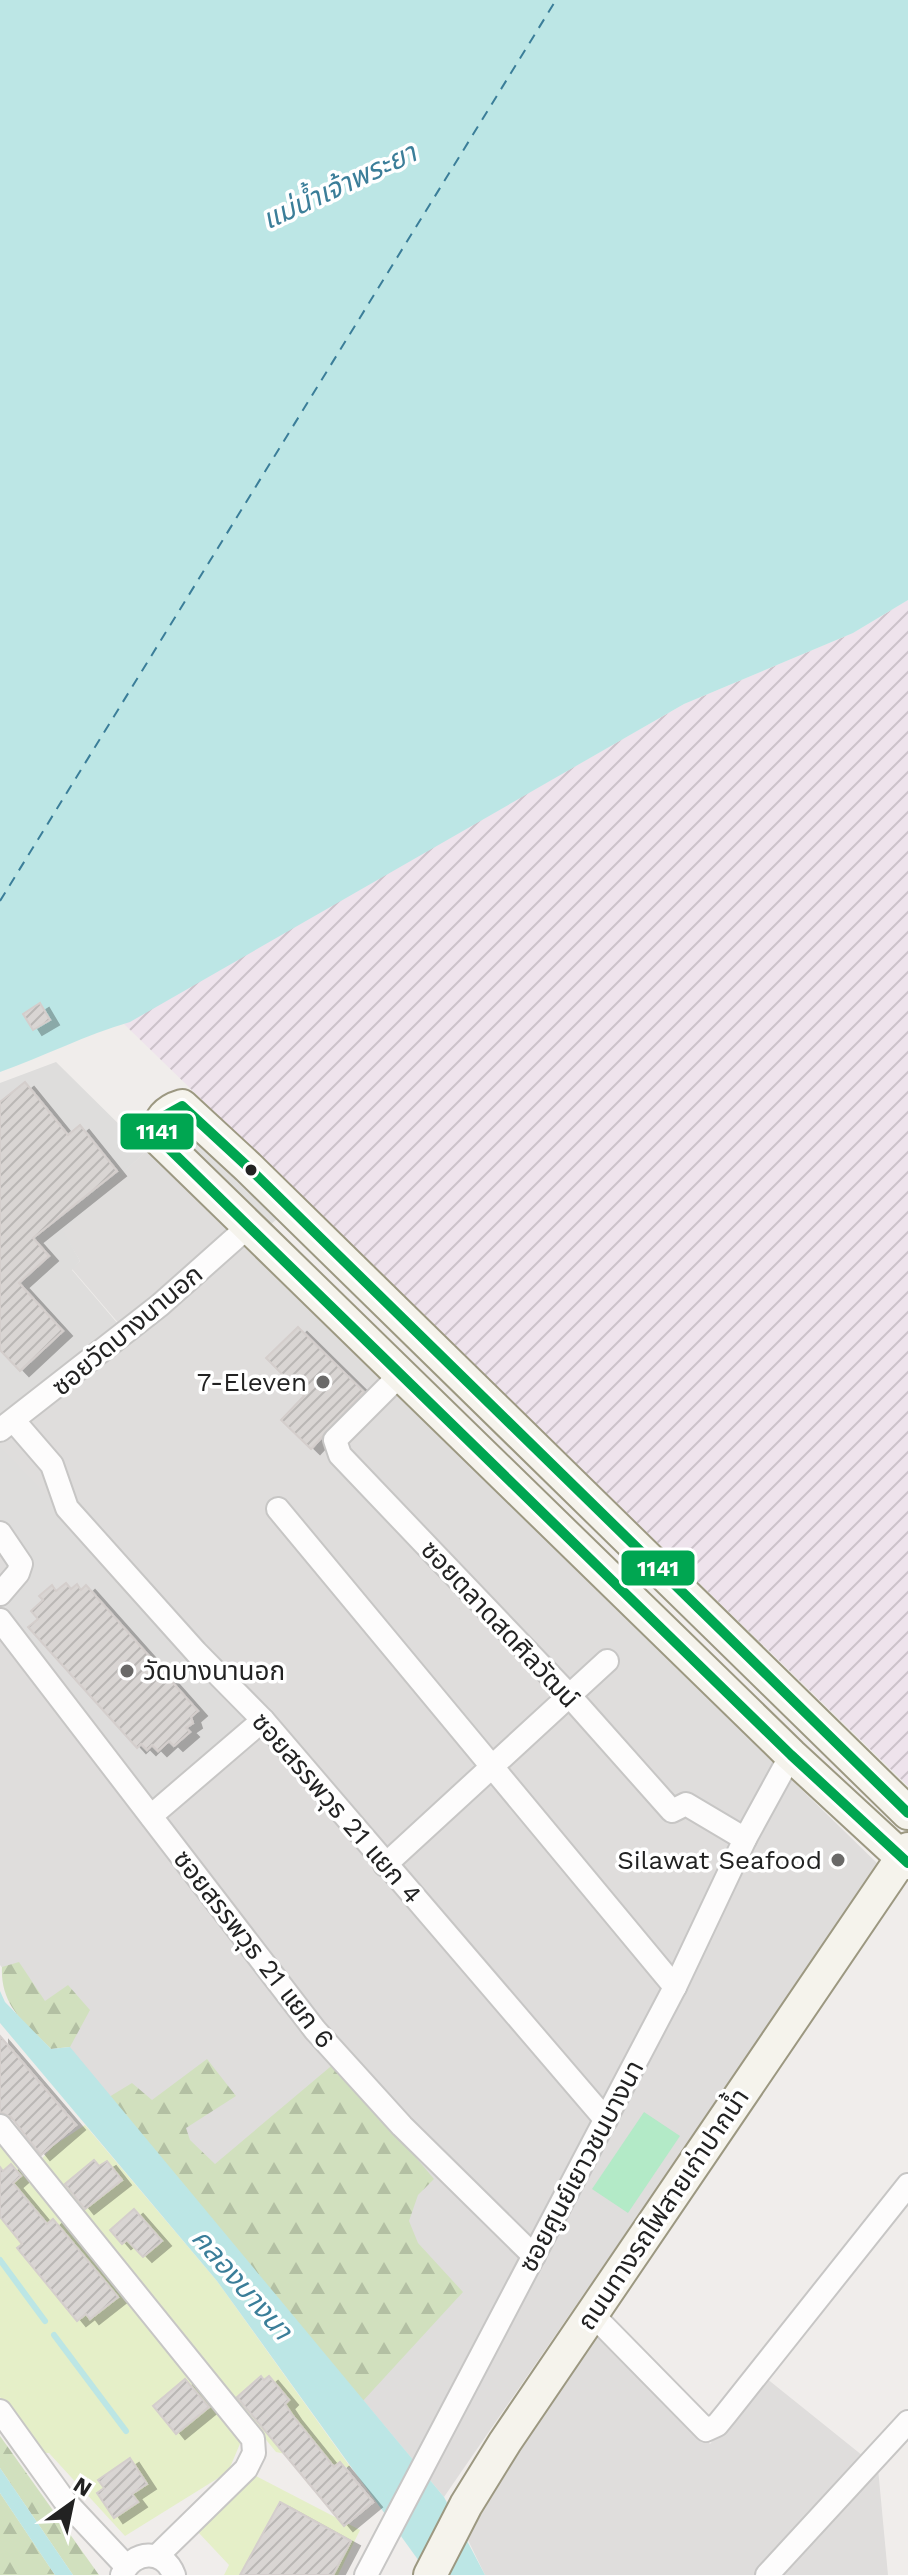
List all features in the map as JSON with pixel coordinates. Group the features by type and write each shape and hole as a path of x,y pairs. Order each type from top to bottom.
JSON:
{"street":[{"path":"906,1857 791,1755 155,1135 160,1119 170,1109 182,1106 193,1115 908,1813"},
{"path":"259,1234 296,1215"},
{"name":"ซอยวัดบางนานอก","path":"7,1426 160,1305 259,1234"},
{"name":"ซอยตลาดสดศิลวัฒน์","path":"400,1375 335,1440 336,1449 568,1694 672,1811 686,1804 745,1839"},
{"name":"ซอยสรรพวุธ 21 แยก 4","path":"7,1426 52,1465 67,1508 196,1652 263,1720 606,2120"},
{"path":"278,1509 675,1987"},
{"path":"0,1533 21,1564 18,1573 0,1594"},
{"name":"ซอยสรรพวุธ 21 แยก 6","path":"0,1620 315,2030 402,2126 534,2256"},
{"path":"385,1865 607,1661"},
{"path":"151,1816 263,1720"},
{"name":"ซอยศูนย์เยาวชนบางนา","path":"366,2575 675,1987 745,1839 791,1755"},
{"name":"ถนนทางรถไฟสายเก่าปากน้ำ","path":"430,2575 505,2442 906,1857"},
{"path":"0,2126 253,2439 254,2453 246,2469 157,2556"},
{"path":"592,2314 706,2430 717,2425 908,2185"},
{"path":"0,2411 64,2500 124,2570 139,2556 157,2556 166,2561 174,2575"},
{"path":"767,2575 908,2422"}],"shaded area":[{"path":"908,600 908,1786 124,1024 684,704 853,633"},
{"path":"56,1062 146,1151 63,1231 80,1261 72,1270 118,1324 0,1422 0,1083"},
{"path":"176,1116 279,1217 267,1228 165,1127"},
{"path":"146,1151 879,1865 444,2497 0,1965 0,1439 50,1405 132,1339 72,1269 80,1261 62,1231"},
{"name":"วัดบางนานอก","path":"0,1447 123,1576 254,1722 151,1806 0,1609 31,1570 0,1521"},
{"path":"596,2326 710,2444 766,2378 878,2468 888,2575 485,2575 467,2538"}],"green space":[{"path":"19,1962 45,2001 68,1985 90,2010 70,2047 51,2049 10,2003 5,1993 2,1967"},
{"path":"207,2059 236,2096 186,2128 190,2140 215,2164 336,2062 434,2179 418,2195 409,2221 418,2243 463,2292 362,2402 109,2097 132,2083 152,2100"},
{"path":"644,2112 680,2136 628,2213 592,2189"},
{"path":"85,2125 217,2281 351,2468 276,2452 39,2162 53,2146"},
{"path":"0,2140 242,2439 228,2472 125,2536 49,2453 40,2453 0,2397"},
{"path":"0,2436 99,2575 73,2575 0,2468"},
{"path":"254,2475 360,2530 338,2575 224,2575 229,2565 198,2532 201,2524"},
{"path":"0,2493 55,2575 0,2575"}],"water":[{"name":"แม่น้ำเจ้าพระยา","path":"0,0 908,0 908,600 853,633 684,704 130,1022 0,1072"},
{"name":"คลองบางนา","path":"0,1991 5,2002 51,2049 70,2047 444,2497 485,2575 429,2575 217,2281 0,2023"},
{"path":"0,2468 73,2575 55,2575 0,2493"}],"building":[{"path":"40,1003 50,1020 33,1030 23,1014"},
{"path":"25,1082 68,1135 80,1125 117,1171 33,1238 49,1256 19,1283 63,1331 20,1371 0,1350 0,1102"},
{"path":"298,1327 364,1392 311,1449 281,1420 304,1396 266,1358"},
{"path":"66,1583 71,1589 77,1584 81,1590 86,1585 198,1711 191,1717 193,1723 186,1728 190,1732 174,1746 169,1741 158,1751 152,1745 147,1750 141,1744 137,1748 28,1627 38,1619 31,1611 43,1600 39,1596 52,1585 56,1591"},
{"path":"0,2036 76,2125 41,2155 11,2117 0,2112"},
{"path":"94,2160 99,2166 107,2161 122,2180 85,2209 65,2184"},
{"path":"11,2164 21,2176 13,2183 47,2224 53,2219 118,2297 90,2319 86,2314 77,2321 17,2248 22,2244 0,2217 0,2167 3,2171"},
{"path":"134,2209 162,2241 143,2257 127,2240 122,2244 110,2230"},
{"path":"261,2376 264,2380 269,2376 289,2400 285,2404 293,2416 334,2467 340,2462 373,2502 344,2526 237,2397"},
{"path":"185,2379 209,2407 176,2434 153,2406"},
{"path":"130,2458 147,2484 132,2494 138,2502 114,2518 97,2493 104,2488 98,2480"},
{"path":"280,2502 351,2541 333,2575 240,2575"}],"waterway":[{"path":"0,2260 45,2321"},
{"path":"54,2335 126,2431"}],"ferry route":[{"path":"0,901 556,0"}],"transit line":[{"name":"1141","path":"908,1813 248,1167 182,1106 164,1116 155,1135 791,1755 908,1863"}],"place":[{"name":"7-Eleven","path":"323,1382"},
{"name":"วัดบางนานอก","path":"127,1671"},
{"name":"Silawat Seafood","path":"838,1860"}]}
